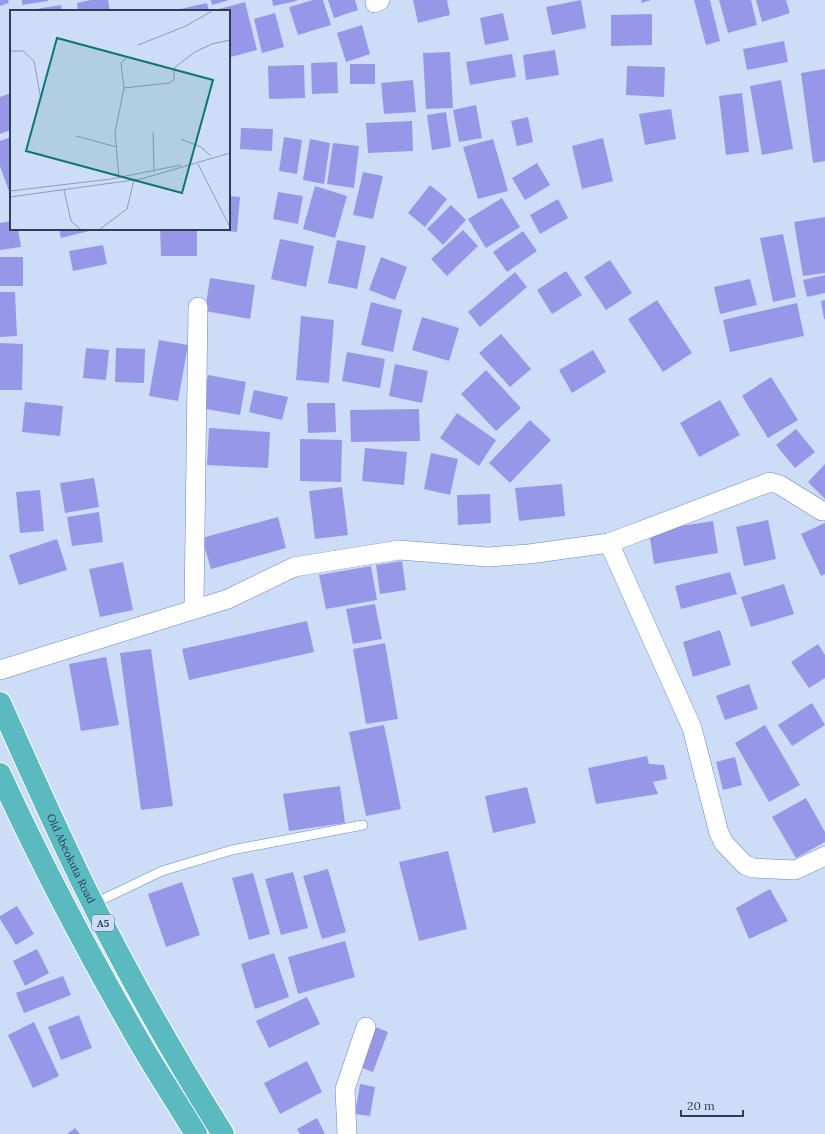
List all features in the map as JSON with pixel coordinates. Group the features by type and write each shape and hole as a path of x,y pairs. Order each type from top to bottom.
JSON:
{"highway":[{"name":"Old Abeokuta Road","path":"0,702 46,807 93,904 166,1038 223,1134"},
{"name":"A5","path":"2,781 23,825 104,980 141,1045 196,1134"}],"street":[{"path":"194,608 198,307"},
{"path":"0,670 194,608 228,599 294,567 399,550 488,557 529,554 609,543 770,482 780,485 822,511"},
{"path":"609,543 691,724 719,833 724,843 745,865 753,868 795,870 825,856"},
{"path":"347,1134 345,1089 366,1027"}],"lane":[{"path":"93,904 162,871 232,850 363,825"}],"building":[{"path":"0,0 8,0 9,3 0,6"},
{"path":"22,0 48,0 48,1 22,5"},
{"path":"91,0 108,0 110,10 78,10 77,3"},
{"path":"211,0 229,0 212,5"},
{"path":"272,0 297,0 297,1 273,6"},
{"path":"313,0 323,0 331,25 298,35 289,7"},
{"path":"328,0 355,0 358,10 334,18"},
{"path":"413,0 447,0 450,15 418,23"},
{"path":"581,0 586,28 552,35 546,7"},
{"path":"641,0 651,0 642,3"},
{"path":"694,0 710,0 720,41 706,45"},
{"path":"719,0 751,0 757,25 728,33"},
{"path":"756,0 786,0 790,13 762,22"},
{"path":"245,2 257,50 231,57 230,10 219,9"},
{"path":"207,3 209,10 176,10"},
{"path":"61,5 62,10 30,10"},
{"path":"275,13 284,47 262,53 254,19"},
{"path":"503,13 509,40 485,45 480,18"},
{"path":"652,14 652,45 611,46 611,15"},
{"path":"362,25 370,54 346,62 337,33"},
{"path":"784,41 788,62 747,70 743,49"},
{"path":"555,50 559,75 526,80 523,55"},
{"path":"450,52 453,108 426,109 423,53"},
{"path":"512,54 516,77 470,85 466,62"},
{"path":"337,62 338,93 312,94 311,63"},
{"path":"350,64 375,64 375,84 350,84"},
{"path":"304,65 305,98 269,99 268,66"},
{"path":"627,66 665,67 664,97 626,95"},
{"path":"825,69 825,161 813,163 801,73"},
{"path":"413,80 416,112 384,114 381,83"},
{"path":"781,80 793,149 762,155 750,86"},
{"path":"10,93 10,130 0,134 0,97"},
{"path":"742,93 749,152 726,155 719,96"},
{"path":"476,105 482,138 459,142 453,110"},
{"path":"671,109 676,139 645,145 639,114"},
{"path":"446,112 451,147 432,150 427,115"},
{"path":"528,117 533,142 517,146 511,121"},
{"path":"412,121 413,151 368,153 366,123"},
{"path":"241,128 273,129 272,151 240,149"},
{"path":"10,137 9,191 0,166 0,141"},
{"path":"284,137 302,140 297,174 279,171"},
{"path":"603,138 613,181 582,189 572,146"},
{"path":"310,139 330,143 324,184 303,180"},
{"path":"493,139 508,191 478,199 463,147"},
{"path":"333,143 359,146 354,188 327,184"},
{"path":"537,163 550,185 525,200 512,178"},
{"path":"363,172 383,176 373,219 353,215"},
{"path":"430,185 447,199 425,227 408,213"},
{"path":"315,186 347,196 335,238 303,229"},
{"path":"278,192 303,196 298,224 273,219"},
{"path":"230,196 240,197 237,232 218,230 230,230"},
{"path":"502,198 520,227 486,248 468,219"},
{"path":"558,199 568,218 540,234 530,215"},
{"path":"451,205 466,220 443,245 427,229"},
{"path":"825,217 825,273 803,276 794,222"},
{"path":"10,221 10,230 18,230 21,247 0,250 0,223"},
{"path":"59,230 89,230 89,231 61,238"},
{"path":"160,230 197,230 197,256 161,256"},
{"path":"463,230 478,246 447,276 431,259"},
{"path":"523,231 537,251 507,272 493,252"},
{"path":"783,234 796,297 773,302 760,238"},
{"path":"280,239 314,246 306,287 271,279"},
{"path":"337,240 366,246 357,289 328,283"},
{"path":"103,245 107,264 73,271 69,251"},
{"path":"0,257 23,257 23,286 0,286"},
{"path":"381,257 407,267 395,300 369,290"},
{"path":"610,260 632,293 606,310 584,277"},
{"path":"566,271 582,295 552,314 537,290"},
{"path":"515,272 527,287 480,327 468,312"},
{"path":"825,275 825,293 807,297 803,280"},
{"path":"210,278 255,285 250,319 205,311"},
{"path":"750,279 757,305 720,314 714,287"},
{"path":"0,292 15,292 17,336 0,337"},
{"path":"657,300 692,353 663,372 628,319"},
{"path":"825,300 825,319 824,319 821,301"},
{"path":"371,302 402,310 393,352 361,345"},
{"path":"797,303 804,336 730,352 723,320"},
{"path":"301,316 334,320 329,383 296,380"},
{"path":"422,317 459,328 449,361 412,350"},
{"path":"501,334 531,369 510,387 479,353"},
{"path":"159,340 188,345 178,401 149,396"},
{"path":"0,343 23,344 22,390 0,390"},
{"path":"86,348 109,350 106,380 83,378"},
{"path":"116,348 145,349 144,383 115,382"},
{"path":"593,350 606,372 572,393 559,370"},
{"path":"347,352 385,359 380,388 342,381"},
{"path":"395,364 428,371 422,403 389,396"},
{"path":"486,370 521,408 496,431 461,394"},
{"path":"208,375 246,382 240,415 201,408"},
{"path":"771,377 798,420 768,438 742,396"},
{"path":"254,390 288,397 282,420 249,412"},
{"path":"720,400 740,435 699,457 680,423"},
{"path":"25,402 63,406 60,436 22,432"},
{"path":"307,403 335,403 336,432 308,433"},
{"path":"419,409 420,441 351,442 350,410"},
{"path":"457,413 496,440 479,466 440,438"},
{"path":"530,420 551,440 510,483 489,463"},
{"path":"209,428 270,432 268,468 207,465"},
{"path":"796,429 815,452 795,468 776,445"},
{"path":"300,439 342,440 341,482 300,481"},
{"path":"365,448 407,452 404,485 362,481"},
{"path":"431,453 458,459 450,495 424,489"},
{"path":"825,464 825,499 808,482"},
{"path":"94,478 99,507 65,513 60,483"},
{"path":"562,484 565,516 519,521 515,488"},
{"path":"342,487 348,535 315,539 309,491"},
{"path":"40,490 44,531 20,533 16,492"},
{"path":"490,494 491,523 458,525 457,495"},
{"path":"99,512 103,542 72,546 67,517"},
{"path":"278,517 286,548 211,569 202,538"},
{"path":"768,520 776,559 744,566 736,527"},
{"path":"713,521 718,553 654,564 649,531"},
{"path":"825,523 825,574 821,576 801,534"},
{"path":"57,539 67,570 19,585 9,555"},
{"path":"402,561 406,590 380,594 376,565"},
{"path":"123,562 133,610 100,617 89,569"},
{"path":"371,566 377,600 326,609 319,575"},
{"path":"730,572 737,594 681,609 675,586"},
{"path":"784,584 794,614 751,627 741,597"},
{"path":"375,604 382,639 353,644 346,609"},
{"path":"307,621 314,652 189,680 182,649"},
{"path":"720,630 731,665 693,677 683,642"},
{"path":"385,643 398,719 366,724 353,649"},
{"path":"818,644 825,655 825,678 809,688 791,662"},
{"path":"151,649 173,806 141,810 120,653"},
{"path":"106,657 119,725 81,731 69,664"},
{"path":"749,684 758,709 725,720 716,696"},
{"path":"812,703 825,725 792,746 778,725"},
{"path":"384,725 401,809 366,816 349,732"},
{"path":"765,725 800,785 769,802 735,743"},
{"path":"647,756 649,764 664,765 667,779 653,782 658,794 596,804 588,768"},
{"path":"735,757 742,785 723,790 716,762"},
{"path":"340,786 345,823 289,831 283,794"},
{"path":"527,787 536,823 493,833 485,796"},
{"path":"806,798 825,832 825,842 796,858 772,817"},
{"path":"448,851 467,929 419,941 399,862"},
{"path":"328,869 346,932 322,939 303,876"},
{"path":"293,872 308,928 281,935 265,879"},
{"path":"253,873 270,934 249,940 232,878"},
{"path":"182,882 200,935 166,947 148,894"},
{"path":"770,889 788,921 749,939 736,908"},
{"path":"17,906 34,934 16,945 0,919 0,916"},
{"path":"345,941 355,977 298,994 288,957"},
{"path":"37,949 49,973 25,986 13,961"},
{"path":"274,953 289,997 255,1009 241,964"},
{"path":"63,976 71,995 24,1013 16,993"},
{"path":"307,997 320,1024 269,1048 256,1021"},
{"path":"79,1015 92,1048 61,1060 48,1027"},
{"path":"34,1022 59,1076 33,1088 8,1035"},
{"path":"373,1026 388,1032 373,1072 357,1066"},
{"path":"307,1061 322,1092 280,1114 264,1083"},
{"path":"360,1084 375,1087 370,1116 355,1114"},
{"path":"317,1118 325,1134 300,1134 297,1129"},
{"path":"75,1128 80,1134 67,1134"}]}
